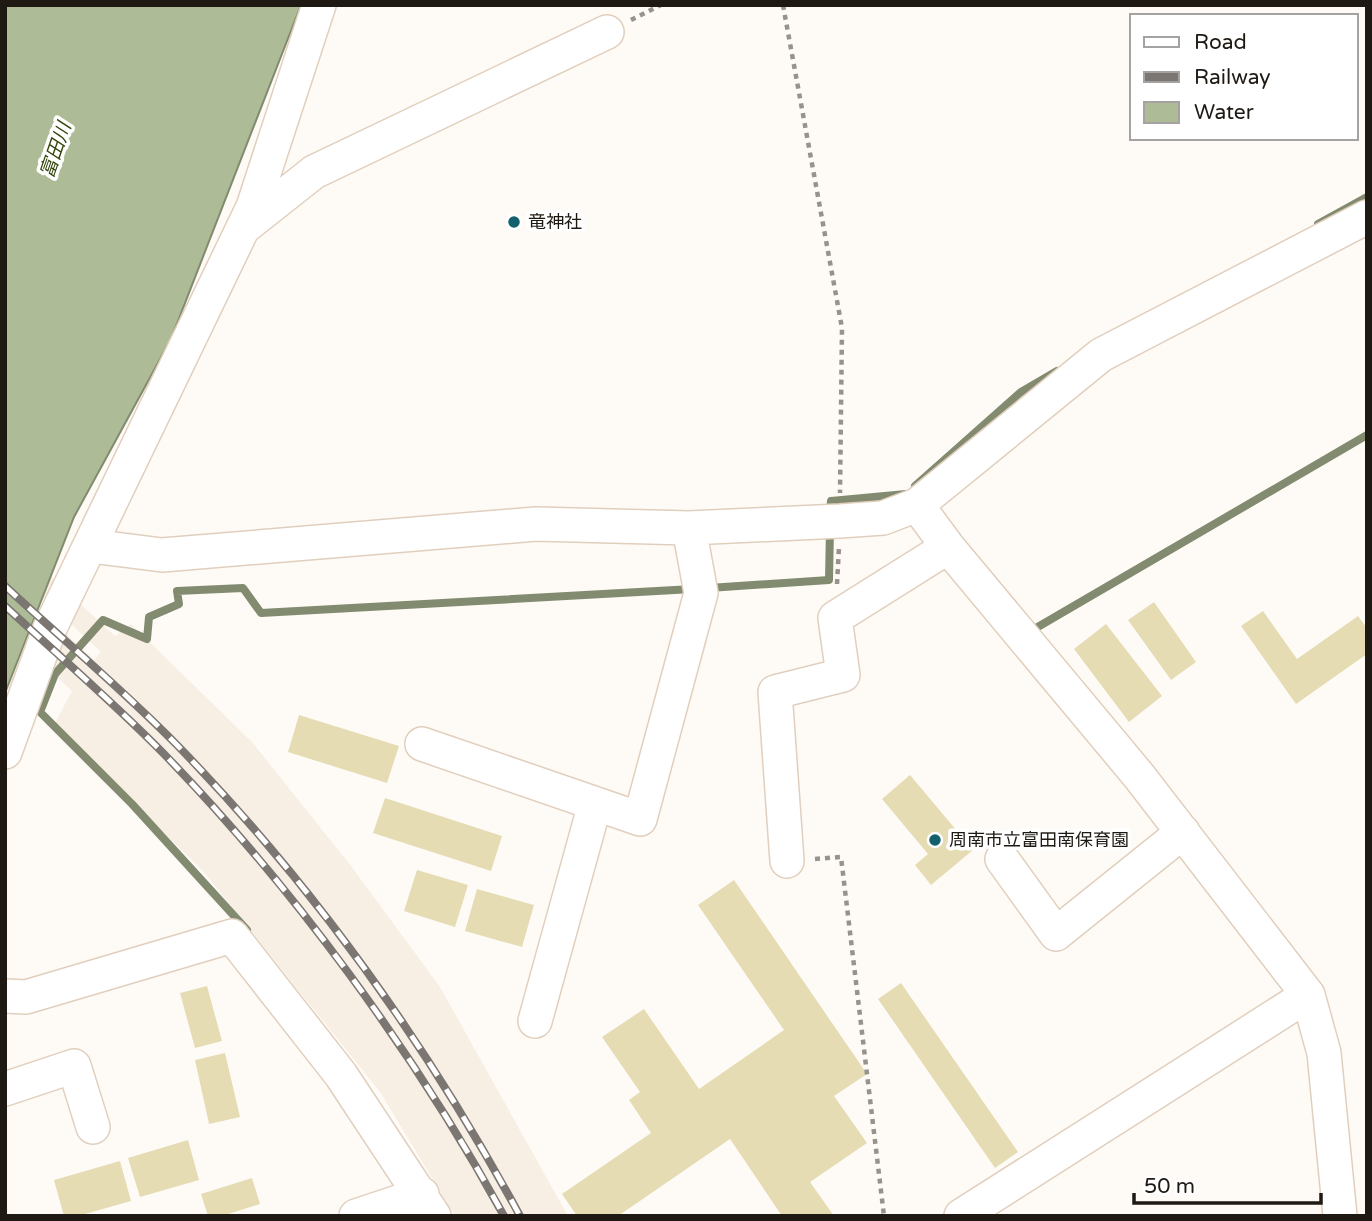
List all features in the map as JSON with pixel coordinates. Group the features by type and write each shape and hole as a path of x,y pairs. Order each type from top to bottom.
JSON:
{"street":[{"path":"5,752 50,628 253,207 319,5"},
{"path":"243,228 314,172 607,32"},
{"path":"91,546 162,555 536,524 689,528 883,518 917,505 1101,355 1367,216"},
{"path":"917,505 948,547 1183,832 1308,995 1324,1053 1340,1216"},
{"path":"422,744 640,818 701,593 689,528"},
{"path":"787,861 775,692 843,675 835,618 948,547"},
{"path":"535,1021 595,804"},
{"path":"1002,859 1056,934 1183,832"},
{"path":"5,996 26,997 232,936 341,1076 428,1205 356,1216"},
{"path":"961,1216 1308,995"},
{"path":"5,1089 74,1066 93,1127"}],"path":[{"path":"783,5 842,328 840,522 835,618"},
{"path":"787,861 841,857 884,1216"}],"shaded area":[{"path":"5,534 115,636 131,624 252,742 351,866 440,987 568,1216 455,1216 380,1092 203,871 54,725 72,691 5,628 5,576 94,660 101,652 5,563"}],"water":[{"name":"富田川","path":"5,5 301,5 171,339 74,517 5,693"}],"building":[{"path":"1154,602 1196,662 1171,680 1128,620"},
{"path":"1263,611 1297,659 1358,616 1367,628 1367,654 1296,704 1241,626"},
{"path":"1106,624 1162,696 1129,722 1074,649"},
{"path":"299,715 399,746 387,783 288,752"},
{"path":"910,775 973,850 931,885 915,865 928,854 882,799"},
{"path":"385,798 502,836 491,871 373,833"},
{"path":"417,870 468,885 455,927 404,911"},
{"path":"734,880 867,1074 834,1096 867,1143 810,1182 834,1216 782,1216 730,1139 618,1216 577,1216 562,1194 651,1133 629,1100 640,1092 602,1037 644,1009 699,1089 784,1030 698,905"},
{"path":"477,889 534,905 522,947 465,931"},
{"path":"901,983 1018,1152 995,1168 878,999"},
{"path":"207,986 222,1041 195,1048 180,993"},
{"path":"225,1053 240,1117 209,1124 195,1060"},
{"path":"188,1140 199,1180 140,1197 128,1158"},
{"path":"120,1161 131,1201 78,1216 64,1216 54,1180"},
{"path":"252,1178 260,1204 222,1216 208,1216 201,1194"}],"waterway":[{"path":"1318,224 1367,197"},
{"path":"915,486 1021,392 1057,371"},
{"path":"1036,628 1367,435"},
{"path":"830,515 831,501 906,494"},
{"path":"709,588 829,580 830,528"},
{"path":"247,930 132,804 40,712 55,674 103,620 147,639 149,617 179,604 177,591 243,588 261,613 693,589"}],"railway":[{"path":"5,586 177,745 275,853 365,968 406,1028 484,1152 520,1216"},
{"path":"5,606 145,735 259,859 305,916 391,1033 469,1155 504,1216"}],"place":[{"name":"竜神社","path":"514,222"},
{"name":"周南市立富田南保育園","path":"935,840"}]}
